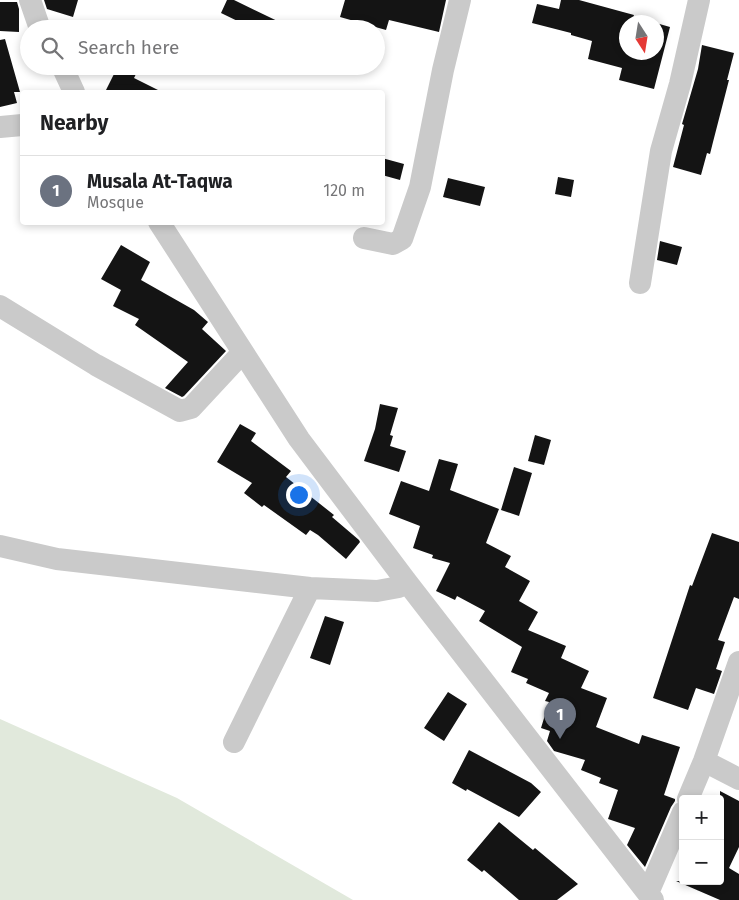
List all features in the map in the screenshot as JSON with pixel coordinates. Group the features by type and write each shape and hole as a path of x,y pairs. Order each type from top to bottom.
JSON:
{"street":[{"path":"30,0 37,20"},
{"path":"364,238 393,244 402,239 420,187 443,70 460,0"},
{"path":"640,283 661,151 680,84 699,0"},
{"path":"66,75 73,90"},
{"path":"0,127 20,125"},
{"path":"161,225 299,439 650,897"},
{"path":"0,306 96,365 180,411 191,408 243,352"},
{"path":"0,546 57,559 310,588 377,591 399,587 406,581"},
{"path":"234,742 310,588"},
{"path":"690,795 704,761 739,662"},
{"path":"704,761 739,779"},
{"path":"650,897 679,822"}],"shaded area":[{"path":"0,719 177,798 353,900 0,900"}],"building":[{"path":"44,0 78,0 73,17 47,9"},
{"path":"227,0 234,0 275,20 235,20 221,13"},
{"path":"345,0 446,0 439,32 389,20 386,30 385,20 351,20 340,17"},
{"path":"561,0 579,0 634,15 619,15 619,60 661,60 654,89 619,80 622,68 588,59 592,41 571,35 571,33 532,23 537,4 559,9"},
{"path":"0,2 17,2 19,9 19,32 0,31"},
{"path":"664,25 670,27 664,50"},
{"path":"5,39 20,92 14,92 17,103 0,107 0,40"},
{"path":"702,45 734,53 710,154 707,153 701,175 673,167 684,125 682,124 698,69"},
{"path":"114,75 136,75 134,78 158,90 106,90"},
{"path":"385,159 404,164 400,180 385,176"},
{"path":"558,177 574,180 571,197 555,194"},
{"path":"448,178 485,187 480,206 443,197"},
{"path":"660,241 682,247 677,265 657,260"},
{"path":"121,245 150,262 141,280 194,310 208,322 202,329 226,351 182,397 165,388 188,362 135,325 139,319 113,306 121,290 101,279"},
{"path":"380,404 398,408 390,435 393,436 390,446 406,451 399,472 364,461 375,429"},
{"path":"240,424 256,433 251,441 291,471 286,477 334,515 332,517 359,540 360,542 346,559 310,530 306,535 264,505 262,507 244,493 252,483 217,462"},
{"path":"535,435 551,440 544,465 528,461"},
{"path":"439,459 458,464 450,490 499,509 486,543 511,556 505,567 530,581 519,601 538,612 528,630 566,646 561,658 589,671 581,688 607,698 596,727 639,744 642,735 680,747 664,795 675,799 675,801 645,867 627,845 635,828 608,819 618,790 599,783 601,778 581,770 585,760 554,751 547,741 550,731 541,728 549,702 545,701 549,693 526,683 528,679 511,672 522,647 479,621 485,611 457,596 455,600 436,591 450,563 432,558 433,555 413,548 420,526 389,514 401,481 429,491"},
{"path":"514,467 532,473 519,516 501,510"},
{"path":"712,533 739,542 739,599 734,597 718,640 725,642 716,669 722,671 714,694 696,688 688,710 653,698 690,585 692,586"},
{"path":"325,616 344,622 330,665 310,658"},
{"path":"448,692 467,704 444,741 424,728"},
{"path":"469,750 531,783 541,792 519,817 452,783"},
{"path":"720,791 739,801 739,847 729,868 739,874 739,900 720,900 685,885 724,885 724,795 720,795"},
{"path":"499,822 533,850 535,848 578,884 557,900 519,900 484,870 482,872 467,860"}],"place":[{"name":"Musala At-Taqwa","path":"560,739"}]}
